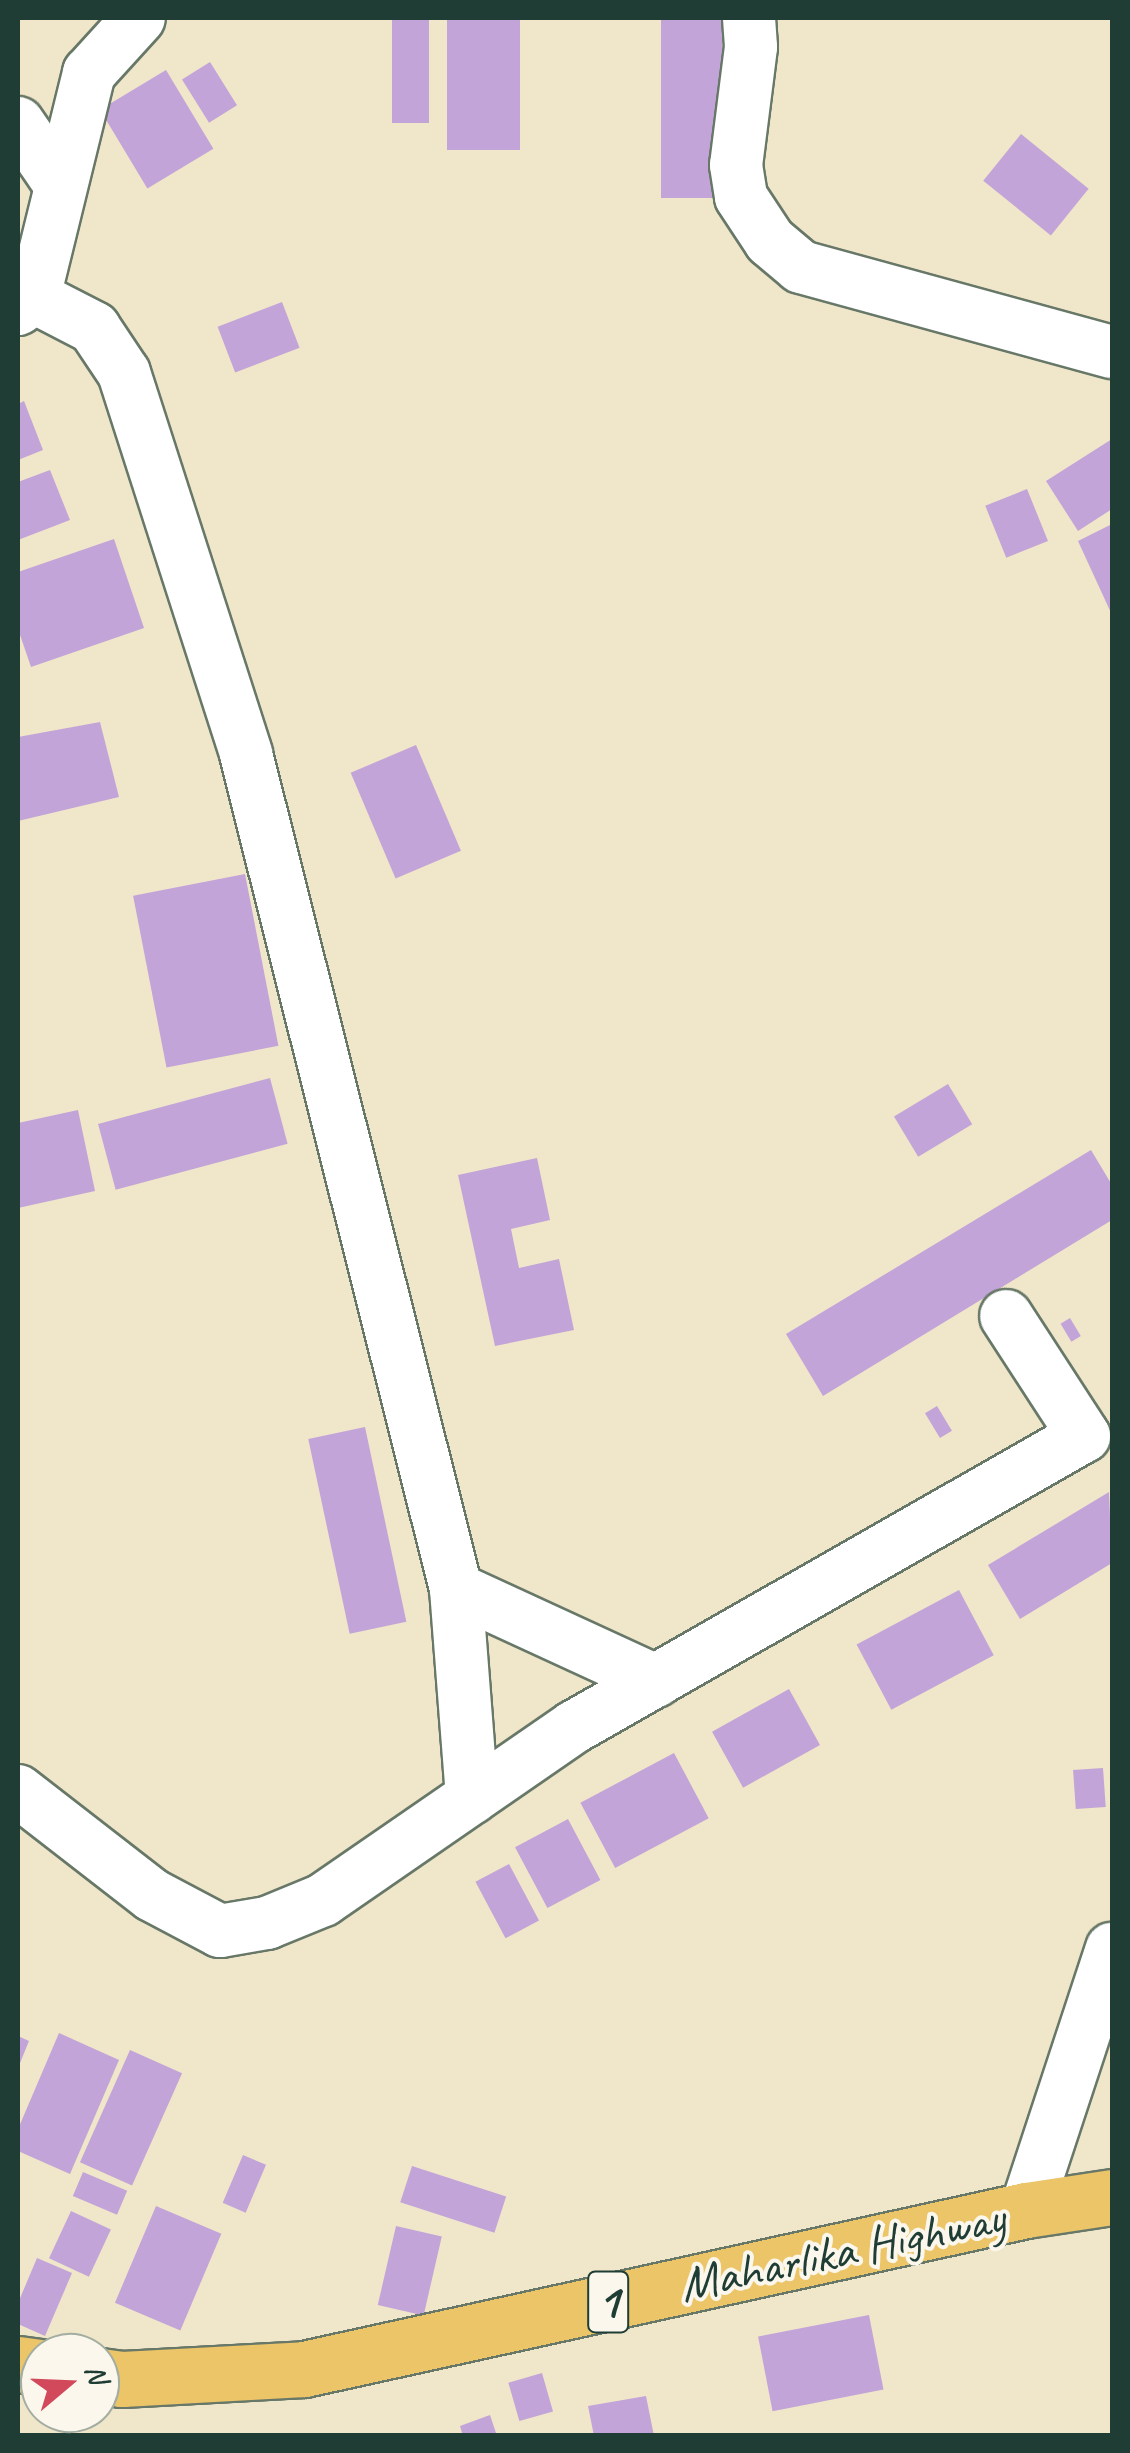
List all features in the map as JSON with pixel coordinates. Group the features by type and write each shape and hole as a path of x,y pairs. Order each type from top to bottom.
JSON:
{"main road":[{"name":"Maharlika Highway","path":"120,2380 304,2369 1026,2210 1112,2197"}],"street":[{"path":"139,18 89,74 26,303 94,328 124,372 246,754 456,1589 472,1796"},
{"path":"749,18 751,47 736,165 740,197 770,241 801,267 1112,352"},
{"path":"18,123 60,184"},
{"path":"18,1791 152,1895 220,1930 267,1923 324,1900 574,1727 1098,1428 1006,1316"},
{"path":"456,1589 656,1681"},
{"path":"1026,2210 1112,1949"}],"building":[{"path":"392,18 429,18 429,123 392,123"},
{"path":"447,18 520,18 520,150 447,150"},
{"path":"661,18 722,18 722,198 661,198"},
{"path":"210,62 237,105 209,123 182,79"},
{"path":"166,70 213,149 147,189 100,110"},
{"path":"1021,134 1089,189 1051,235 983,181"},
{"path":"282,302 300,348 235,372 218,327"},
{"path":"24,401 43,450 18,460 18,404"},
{"path":"1112,439 1112,509 1078,531 1046,481"},
{"path":"50,470 70,520 18,540 18,482"},
{"path":"1027,489 1048,541 1006,558 985,506"},
{"path":"1112,524 1112,615 1078,541"},
{"path":"114,539 144,628 31,667 18,629 18,572"},
{"path":"100,722 119,797 18,821 18,737"},
{"path":"416,745 461,851 396,879 351,773"},
{"path":"245,874 278,1046 166,1068 133,896"},
{"path":"270,1078 288,1144 116,1190 98,1124"},
{"path":"948,1084 972,1124 918,1157 894,1116"},
{"path":"78,1110 95,1191 18,1208 18,1123"},
{"path":"1091,1150 1112,1185 1112,1220 823,1396 786,1334"},
{"path":"537,1158 550,1220 511,1229 519,1268 559,1259 574,1330 495,1346 458,1175"},
{"path":"1070,1318 1081,1336 1071,1342 1061,1324"},
{"path":"937,1406 952,1431 940,1438 925,1413"},
{"path":"365,1427 406,1622 350,1634 308,1439"},
{"path":"1109,1492 1112,1563 1020,1619 988,1565"},
{"path":"959,1590 994,1655 891,1710 857,1644"},
{"path":"789,1689 820,1745 743,1788 712,1732"},
{"path":"674,1753 709,1818 615,1868 580,1803"},
{"path":"1103,1768 1106,1807 1076,1809 1073,1770"},
{"path":"568,1819 600,1880 547,1908 515,1847"},
{"path":"509,1864 539,1921 505,1938 475,1882"},
{"path":"59,2033 119,2060 70,2174 18,2151 18,2129"},
{"path":"18,2036 29,2041 18,2068"},
{"path":"130,2050 182,2073 132,2186 80,2162"},
{"path":"243,2155 266,2165 246,2213 223,2203"},
{"path":"412,2166 506,2197 494,2233 400,2202"},
{"path":"83,2172 127,2191 117,2215 73,2196"},
{"path":"156,2206 221,2234 180,2330 115,2303"},
{"path":"71,2211 111,2230 89,2277 49,2258"},
{"path":"396,2226 442,2237 424,2315 378,2305"},
{"path":"37,2258 72,2273 46,2333 18,2324 18,2303"},
{"path":"869,2315 884,2390 773,2411 758,2337"},
{"path":"542,2373 553,2411 519,2421 508,2383"},
{"path":"646,2396 654,2436 594,2436 588,2406"},
{"path":"490,2415 497,2436 463,2436 460,2426"}]}
